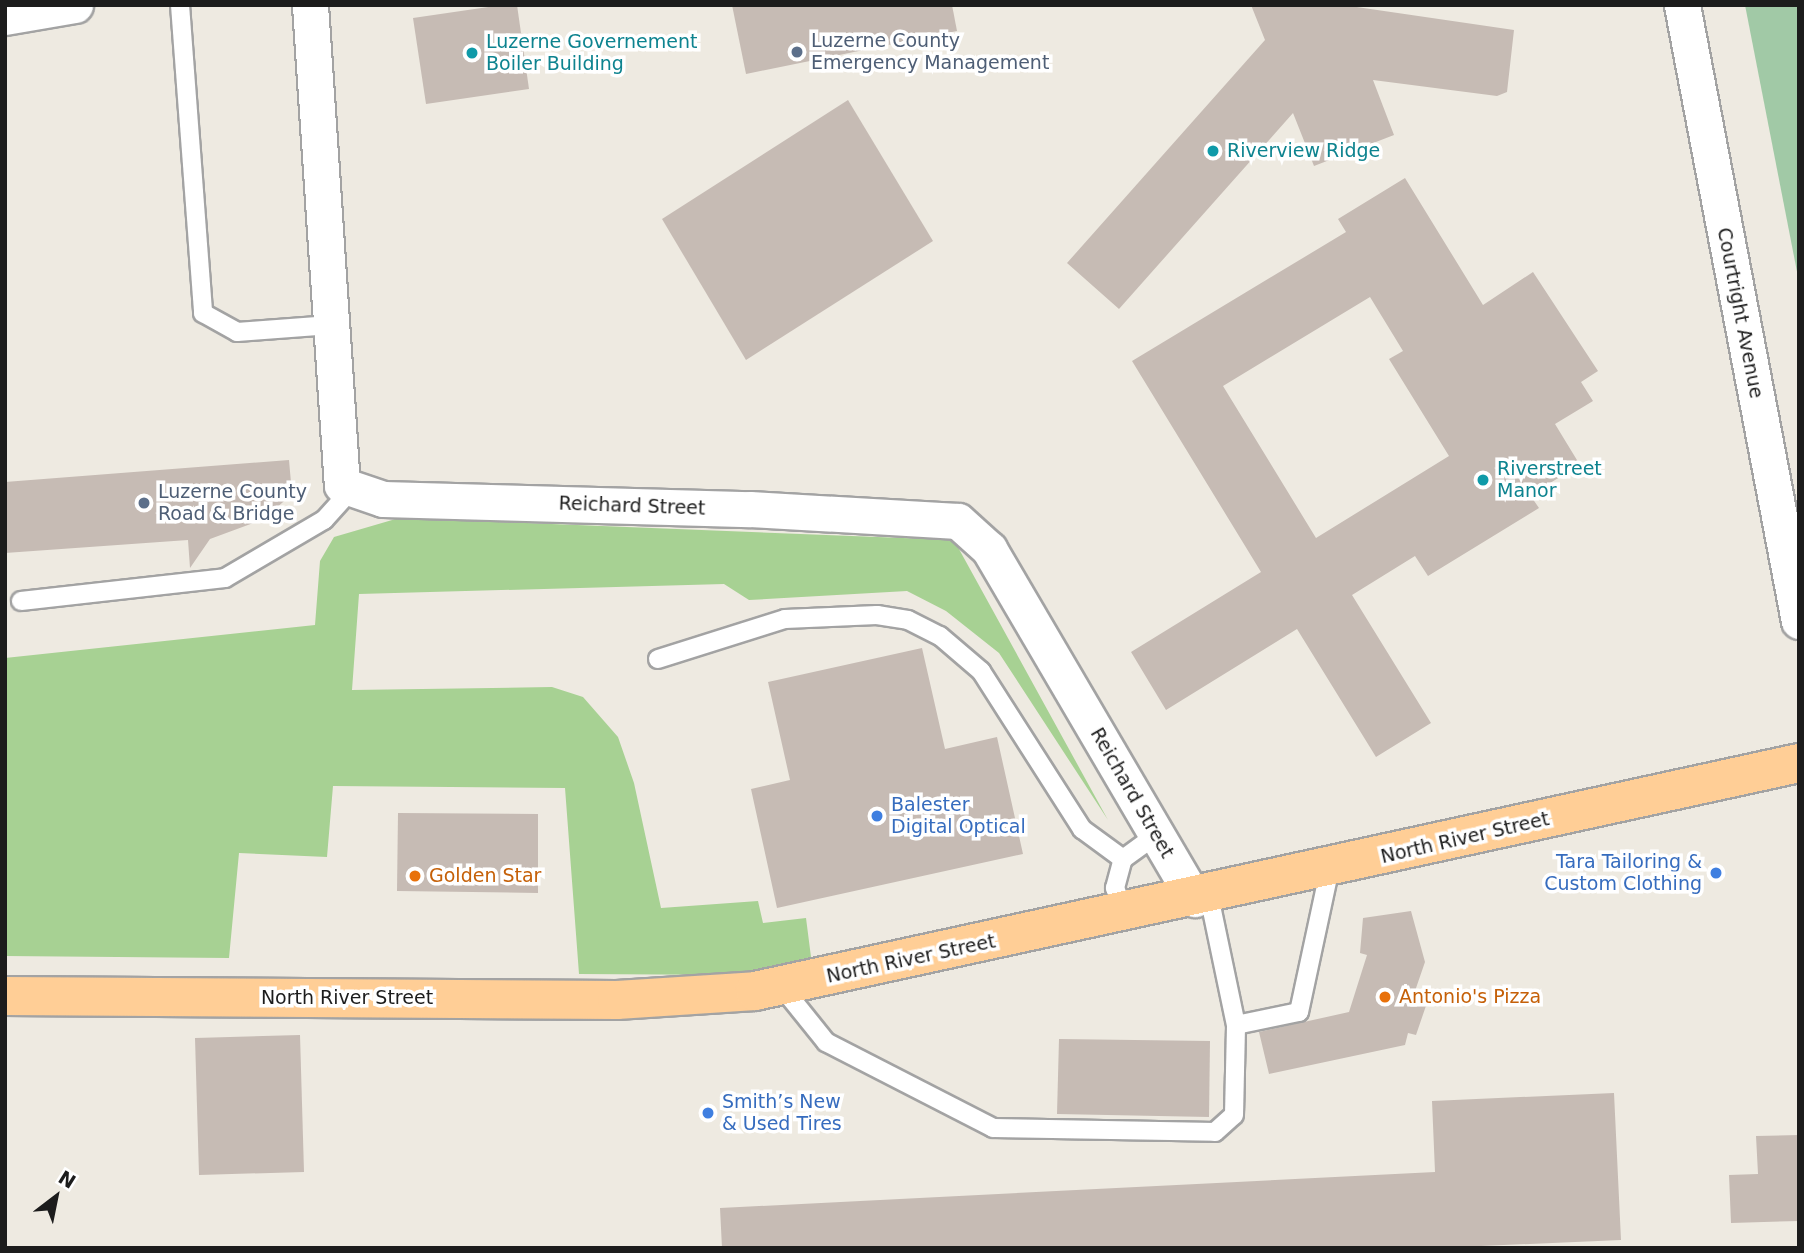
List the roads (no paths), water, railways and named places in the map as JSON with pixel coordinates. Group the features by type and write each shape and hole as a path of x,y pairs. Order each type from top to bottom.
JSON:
{"main road":[{"name":"North River Street","path":"5,996 617,1000 781,986 1125,914 1799,763"}],"street":[{"path":"5,17 75,5"},
{"path":"310,5 342,485 352,489"},
{"name":"Courtright Avenue","path":"1682,5 1799,621"},
{"name":"Reichard Street","path":"352,489 383,499 958,521 989,549 1156,835 1201,897"}],"lane":[{"path":"180,5 203,313 237,332 331,325"},
{"path":"21,601 225,579 324,520 352,489"},
{"path":"658,659 785,619 877,615 908,620 940,636 981,670 1082,829 1123,859"},
{"path":"1125,914 1115,888 1123,859 1156,835"},
{"path":"1236,1025 1299,1012 1330,869"},
{"path":"781,986 826,1042 993,1128 1215,1132 1234,1115 1236,1025 1201,897"}],"place":[{"name":"Luzerne County Emergency Management","path":"797,52"},
{"name":"Luzerne Governement Boiler Building","path":"472,53"},
{"name":"Riverview Ridge","path":"1213,151"},
{"name":"Riverstreet Manor","path":"1483,480"},
{"name":"Luzerne County Road & Bridge","path":"144,503"},
{"name":"Balester Digital Optical","path":"877,816"},
{"name":"Tara Tailoring & Custom Clothing","path":"1716,873"},
{"name":"Golden Star","path":"415,876"},
{"name":"Antonio's Pizza","path":"1385,997"},
{"name":"Smith’s New & Used Tires","path":"708,1113"}]}
